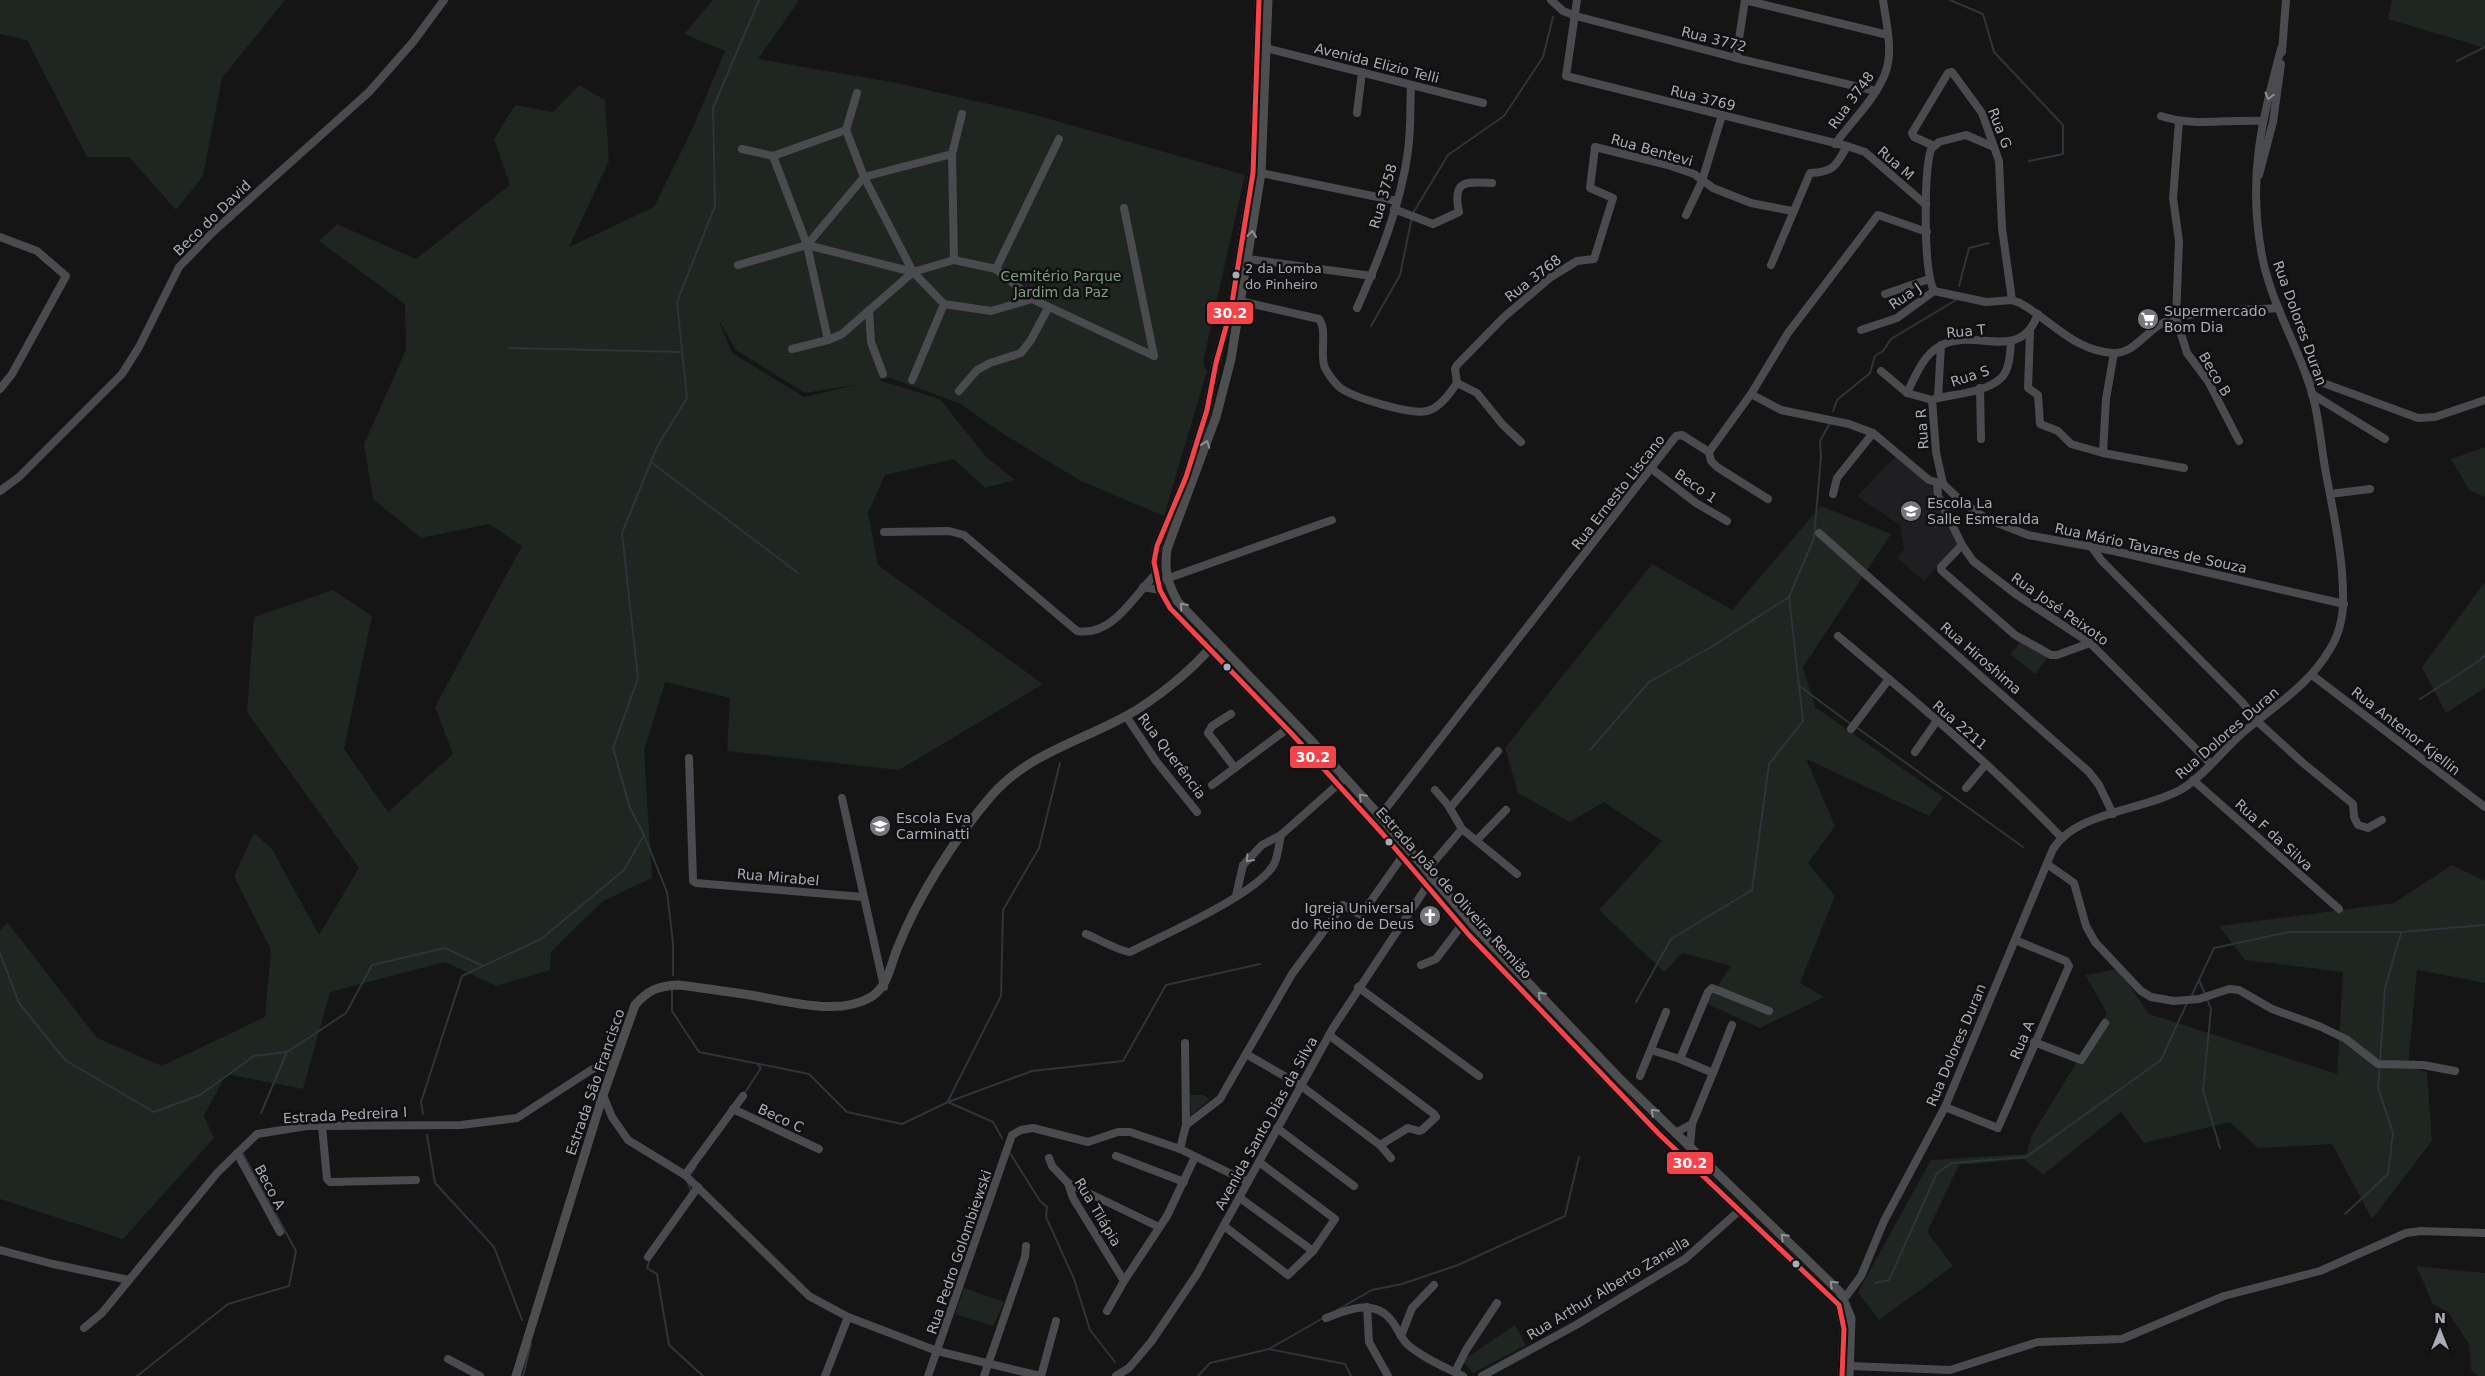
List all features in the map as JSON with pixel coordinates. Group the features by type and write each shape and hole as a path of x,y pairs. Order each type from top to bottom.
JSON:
{"main road":[{"name":"Estrada João de Oliveira Remião","path":"1259,0 1253,173 1230,309 1214,372 1208,410 1186,477 1157,546 1156,574 1160,590 1170,608 1303,732 1373,822 1469,935 1682,1157 1842,1302 1844,1329 1842,1376"},
{"name":"Estrada João de Oliveira Remião","path":"1268,0 1261,173 1248,259 1230,359 1216,417 1170,538 1165,564 1166,579 1178,602 1212,646 1287,728 1341,782 1380,816 1476,927 1622,1081 1836,1287 1851,1318 1849,1376"},
{"path":"1218,354 1226,359 1230,359"},
{"path":"1214,372 1226,375"},
{"path":"884,987 909,920 922,895 945,859 992,795 1025,765 1141,707 1198,662 1212,646"},
{"path":"1469,935 1476,927"},
{"name":"Estrada São Francisco","path":"516,1376 603,1095 635,1005 644,995 657,988 678,985 815,1007 856,1003 870,998 884,987"},
{"path":"1682,1157 1687,1156 1690,1147"}],"street":[{"name":"Beco do David","path":"0,491 19,477 122,374 139,347 179,267 220,225 368,92 413,42 444,0"},
{"name":"Rua 3772","path":"1551,0 1563,11 1576,16 1736,58 1876,91"},
{"path":"1576,16 1577,0"},
{"path":"1736,58 1745,0 1888,35"},
{"name":"Rua 3748","path":"1771,264 1792,211 1810,173 1827,171 1834,167 1847,146 1835,144 1876,91 1886,73 1889,54 1883,0"},
{"name":"Rua Dolores Duran","path":"2257,196 2261,166 2273,122 2280,81 2286,0"},
{"name":"Rua 3769","path":"1576,16 1566,76 1835,144"},
{"name":"Avenida Elizio Telli","path":"1266,48 1483,103"},
{"name":"Rua Dolores Duran","path":"1842,1302 1861,1276 1884,1221 1945,1107 2047,864 2061,837 2074,827 2169,795 2193,780 2257,721 2312,675 2332,648 2341,622 2344,604 2339,553 2312,394 2307,377 2278,308 2260,248 2256,157 2262,121 2281,49"},
{"path":"1357,113 1362,72"},
{"name":"Rua G","path":"1932,145 1914,137 1912,133 1950,72 1959,78 1976,103 1999,161 2002,228 2012,300"},
{"name":"Rua 3758","path":"1357,308 1372,276 1397,201 1408,151 1411,85"},
{"path":"856,93 846,130 864,178 913,272 944,304 992,311 1032,299"},
{"path":"954,260 952,154 962,114"},
{"path":"1686,215 1702,180 1722,115"},
{"path":"2161,116 2179,122 2234,119 2262,121 2267,116 2273,122"},
{"name":"Beco B","path":"2179,122 2173,198 2179,236 2176,318 2187,353 2208,381 2238,442"},
{"path":"742,149 773,156 846,130"},
{"path":"1994,147 1966,135 1932,145 1929,154 1926,205 1929,279 1934,291 1986,302 2012,300 2038,314 2060,333 2076,343 2114,353 2128,349 2159,326 2176,318 2278,308"},
{"path":"996,269 1059,139"},
{"name":"Rua M","path":"1847,146 1865,152 1926,205"},
{"name":"Rua Bentevi","path":"1594,147 1668,165 1694,174 1713,188 1752,203 1792,211"},
{"name":"Rua 3768","path":"1457,383 1455,369 1457,365 1504,317 1565,268 1577,261 1594,259 1613,198 1590,188 1594,147"},
{"path":"808,245 864,178 952,154"},
{"path":"773,156 808,245 828,340"},
{"path":"1261,173 1397,201"},
{"path":"1394,209 1433,224 1459,212 1457,191 1460,185 1469,182 1492,182"},
{"path":"792,349 828,340 842,334 913,272 954,260 996,269 1032,299 1048,308 1154,356 1124,208"},
{"path":"1768,498 1717,467 1711,461 1708,452 1751,394 1788,333 1878,215 1927,232"},
{"path":"0,236 37,251 66,276 12,374 0,389"},
{"path":"738,266 808,245 913,272"},
{"path":"1248,259 1372,276"},
{"path":"1885,294 1929,279"},
{"name":"Rua J","path":"1861,330 1897,318 1934,291"},
{"path":"1240,301 1319,319 1321,321 1324,365 1342,389 1377,402 1414,412 1428,411 1437,406 1457,383 1477,393 1503,426 1521,442"},
{"path":"912,380 944,304"},
{"path":"959,391 977,370 990,363 1021,353 1031,340 1048,308"},
{"path":"869,310 872,342 883,374"},
{"path":"2038,314 2030,332 2028,388 2038,395 2040,424 2058,431 2071,444 2103,453 2184,468"},
{"name":"Rua T","path":"1906,393 1923,363 1941,346 1970,341 2011,341 2021,339 2030,332"},
{"name":"Rua S","path":"1881,371 1906,393 1935,399 1980,388 2001,378 2007,369 2011,341"},
{"name":"Rua R","path":"1940,484 1936,452 1935,399 1941,346"},
{"path":"2103,453 2106,399 2114,353"},
{"path":"2307,377 2418,418 2435,417 2485,400"},
{"path":"1980,388 1981,439"},
{"name":"Rua Mário Tavares de Souza","path":"1751,394 1781,410 1848,424 1873,433 1929,480 1940,484 1987,519 2028,535 2091,546 2344,604"},
{"path":"2312,394 2385,439"},
{"path":"1833,494 1837,478 1873,433"},
{"name":"Rua Ernesto Liscano","path":"1380,816 1679,434 1708,452"},
{"name":"Beco 1","path":"1652,469 1696,503 1727,521"},
{"name":"Rua José Peixoto","path":"1940,484 1938,496 1962,545 1984,571 2090,642 2211,764"},
{"path":"2330,494 2370,489"},
{"path":"1166,579 1332,520"},
{"path":"884,532 949,531 964,535 1077,630 1088,632 1101,630 1116,619 1142,587 1156,574"},
{"name":"Rua Hiroshima","path":"1819,533 2089,772 2099,785 2113,814"},
{"path":"1962,545 1941,567 1941,570 2015,635 2051,655 2057,655 2090,642"},
{"path":"2091,546 2102,560 2242,702 2257,721 2303,763 2353,804 2354,817 2358,825 2368,828 2382,820"},
{"path":"1142,587 1160,590"},
{"name":"Rua 2211","path":"1838,636 1986,764 2028,802 2061,837"},
{"name":"Rua Antenor Kjellin","path":"2312,675 2485,807"},
{"path":"1851,729 1889,679"},
{"path":"1232,714 1212,726 1208,733 1235,768"},
{"name":"Rua Querência","path":"1126,716 1156,760 1198,812"},
{"path":"1915,752 1936,722"},
{"path":"1212,785 1287,728"},
{"path":"1450,808 1498,751"},
{"name":"Rua Mirabel","path":"689,758 693,881 696,883 863,897"},
{"path":"1966,788 1986,764"},
{"name":"Rua F da Silva","path":"2193,780 2339,909"},
{"path":"1236,896 1243,865 1262,845 1281,835 1341,782"},
{"path":"1434,790 1450,808 1462,828 1517,874"},
{"path":"842,798 884,987"},
{"path":"1477,840 1506,810"},
{"name":"Avenida Santo Dias da Silva","path":"1116,1376 1129,1368 1151,1342 1196,1274 1329,1035 1358,987 1427,886 1430,874 1462,828"},
{"path":"1086,934 1111,944 1124,952 1130,952 1236,896 1262,878 1275,862 1281,835"},
{"path":"1186,1125 1220,1099 1292,974 1343,906 1358,914 1363,913 1402,857"},
{"path":"2047,864 2074,883 2086,926 2095,942 2141,991 2151,997 2174,1001 2199,999 2229,989 2239,990 2272,1010 2339,1035 2378,1064 2423,1065 2455,1071"},
{"path":"1420,965 1436,959 1461,926"},
{"name":"Rua A","path":"1945,1107 1998,1128 2068,964 2015,940"},
{"path":"1358,987 1480,1076"},
{"path":"1680,1060 1712,988 1769,1011"},
{"path":"1640,1076 1666,1012"},
{"path":"2034,1042 2081,1060 2105,1023"},
{"path":"1690,1147 1692,1124 1732,1025"},
{"path":"1329,1035 1436,1117 1422,1130 1408,1128 1380,1145"},
{"path":"1185,1043 1186,1125 1180,1149 1248,1182"},
{"path":"1651,1050 1713,1073"},
{"path":"1246,1054 1300,1085 1380,1145 1391,1158"},
{"name":"Estrada Pedreira I","path":"84,1328 102,1313 217,1173 257,1134 322,1126 461,1125 517,1118 591,1070 617,1057"},
{"path":"603,1095 612,1117 628,1140 685,1174 809,1296 848,1317 937,1351 988,1365 1040,1376 1056,1321"},
{"path":"685,1174 743,1096"},
{"name":"Beco C","path":"733,1109 819,1149"},
{"path":"1675,1133 1692,1124"},
{"path":"322,1126 328,1180 416,1180"},
{"name":"Rua Pedro Golombiewski","path":"928,1376 1012,1135 1020,1130 1033,1128 1088,1142 1118,1132 1130,1132 1180,1149"},
{"path":"1277,1128 1354,1186"},
{"name":"Beco A","path":"238,1153 280,1232"},
{"path":"1116,1156 1184,1182"},
{"path":"1107,1311 1159,1227 1184,1182 1195,1157"},
{"name":"Rua Tilápia","path":"1049,1158 1052,1166 1068,1183 1073,1198 1124,1281"},
{"path":"1224,1226 1288,1275 1313,1251 1335,1219 1259,1162"},
{"path":"1068,1183 1159,1227"},
{"path":"648,1258 698,1188"},
{"path":"1240,1198 1313,1251"},
{"name":"Rua Arthur Alberto Zanella","path":"1482,1376 1576,1324 1685,1259 1740,1210"},
{"path":"1850,1366 1959,1372 2038,1342 2122,1339 2224,1296 2320,1272 2406,1233 2421,1231 2485,1233"},
{"path":"984,1376 1025,1257 1026,1246"},
{"path":"0,1250 53,1264 129,1280"},
{"path":"1401,1336 1412,1308 1434,1285"},
{"path":"1454,1372 1497,1303"},
{"path":"1367,1307 1369,1342 1388,1376"},
{"path":"1326,1318 1353,1308 1367,1307 1383,1312 1406,1343 1463,1376"},
{"path":"825,1376 848,1317"},
{"path":"448,1359 480,1376"}],"shaded area":[{"name":"Escola La Salle Esmeralda","path":"1896,456 1933,488 1958,545 1924,581 1897,558 1904,549 1900,525 1857,496"}],"green space":[{"path":"0,0 285,0 222,78 203,176 176,210 129,157 87,157 27,40 0,34"},
{"name":"Cemitério Parque Jardim da Paz","path":"713,0 797,0 798,2 758,59 897,83 1032,114 1245,175 1203,362 1207,371 1164,516 1081,481 1005,435 959,403 890,378 878,380 940,399 986,457 1015,480 985,488 954,459 885,475 868,513 878,565 1043,684 899,770 727,751 730,698 665,682 644,751 652,878 603,901 551,952 550,970 496,986 445,962 330,992 303,1089 226,1074 204,1116 214,1138 123,1239 0,1199 0,930 8,923 97,1038 162,1066 265,1017 271,950 234,876 254,833 272,849 319,935 359,868 247,712 254,617 333,590 372,616 344,749 388,812 453,754 435,707 522,546 489,524 421,538 373,499 364,444 406,350 405,304 319,241 337,224 416,259 510,185 494,139 515,105 553,112 579,85 605,100 609,161 569,247 654,207 691,132 725,51 684,34","holes":["718,319 736,350 805,393 860,384 804,397 732,353"]},
{"path":"2392,0 2485,0 2485,48 2388,19"},
{"path":"2485,447 2485,497 2469,490 2451,459"},
{"path":"1821,506 1891,534 1803,667 1815,707 1943,797 1929,816 1806,759 1835,826 1808,863 1835,896 1800,983 1824,997 1760,1028 1706,1003 1731,966 1682,953 1664,972 1599,910 1662,841 1604,802 1570,822 1518,793 1505,748 1652,564 1732,610"},
{"path":"2485,582 2485,688 2446,713 2422,667"},
{"path":"2022,640 2048,657 2035,674 2010,654"},
{"path":"2452,865 2485,881 2485,983 2417,970 2408,1066 2427,1072 2432,1141 2372,1219 2332,1144 2258,1148 2230,1122 2144,1143 2121,1112 2043,1175 2024,1159 1959,1165 1927,1232 1953,1266 1879,1320 1858,1292 1931,1160 2026,1154 2032,1135 2107,1013 2085,975 2118,969 2149,1014 2337,1074 2343,972 2245,960 2219,926 2394,903"},
{"path":"1190,1095 1203,1095 1210,1099 1191,1115"},
{"path":"2416,1266 2485,1273 2485,1376 2478,1376 2471,1370 2469,1344 2448,1312 2433,1304"},
{"path":"964,1288 1004,1302 993,1326 955,1314"},
{"path":"1515,1325 1526,1345 1473,1373 1462,1361"}],"waterway":[{"path":"673,975 673,943 667,892 644,835 630,808 613,748 638,678 622,533 657,447 687,398 677,302 715,206 713,108 759,0"},
{"path":"1950,0 1983,14 1994,52 2063,125 2063,154 2029,161"},
{"path":"1413,213 1448,155 1504,116 1543,57 1553,17"},
{"path":"2457,61 2485,47"},
{"path":"1371,326 1400,275 1412,217"},
{"path":"1959,286 1969,248 1989,243"},
{"path":"1833,411 1837,400 1870,373 1875,356 1883,351 1891,339 1956,300"},
{"path":"509,348 681,352"},
{"path":"1636,1002 1671,939 1752,890 1769,764 1803,721 1789,597 1814,538 1821,457 1820,441 1830,423"},
{"path":"651,462 798,573"},
{"path":"1590,750 1649,682 1713,646 1789,597"},
{"path":"2420,699 2479,661 2485,655"},
{"path":"1798,685 1852,725"},
{"path":"1856,727 2023,847"},
{"path":"948,1101 1001,996 1003,910 1039,848 1060,763"},
{"path":"423,1114 421,1102 462,976 541,939 624,870 644,835"},
{"path":"2191,997 2214,948 2289,932 2402,932 2485,925"},
{"path":"2380,1061 2385,988 2401,933"},
{"path":"261,1113 287,1052 346,1013 372,965 445,948 483,966"},
{"path":"0,953 19,1003 65,1060 154,1112 200,1095 254,1056 287,1052"},
{"path":"948,1102 1032,1071 1123,1061 1166,985 1260,964"},
{"path":"2199,980 2205,994"},
{"path":"672,988 672,1011 699,1052 809,1074 847,1112 902,1124 948,1102 993,1122 1002,1138"},
{"path":"2207,999 2211,1009 2203,1090 2220,1148"},
{"path":"1875,1283 1889,1280 1937,1173 1952,1163 2026,1157 2161,1060 2187,1003"},
{"path":"744,1094 761,1068 758,1065"},
{"path":"2345,1214 2388,1174 2393,1133 2378,1088 2380,1065"},
{"path":"427,1135 435,1183 494,1247 522,1320"},
{"path":"1010,1153 1040,1201 1047,1207 1046,1217 1074,1279 1090,1330 1115,1362"},
{"path":"137,1376 228,1304 289,1286 296,1251 243,1154"},
{"path":"1337,1310 1372,1290 1402,1284 1458,1265 1565,1216 1579,1157"},
{"path":"690,1175 696,1167"},
{"path":"687,1181 691,1191"},
{"path":"650,1259 647,1268 657,1274 669,1345 703,1376"},
{"path":"1198,1376 1210,1363 1269,1349 1325,1317"},
{"path":"523,1376 531,1344"},
{"path":"1269,1349 1345,1364 1351,1376"}],"transit line":[{"name":"30.2","path":"1259,0 1253,173 1231,309 1216,363 1207,410 1186,477 1157,546 1154,562 1160,590 1170,608 1292,734 1381,832 1469,935 1659,1134 1839,1305 1844,1329 1842,1376"}],"place":[{"name":"2 da Lomba do Pinheiro","path":"1236,275"},
{"name":"Supermercado Bom Dia","path":"2148,319"},
{"name":"Escola La Salle Esmeralda","path":"1911,511"},
{"name":"Escola Eva Carminatti","path":"880,826"},
{"name":"Igreja Universal do Reino de Deus","path":"1430,916"}]}
